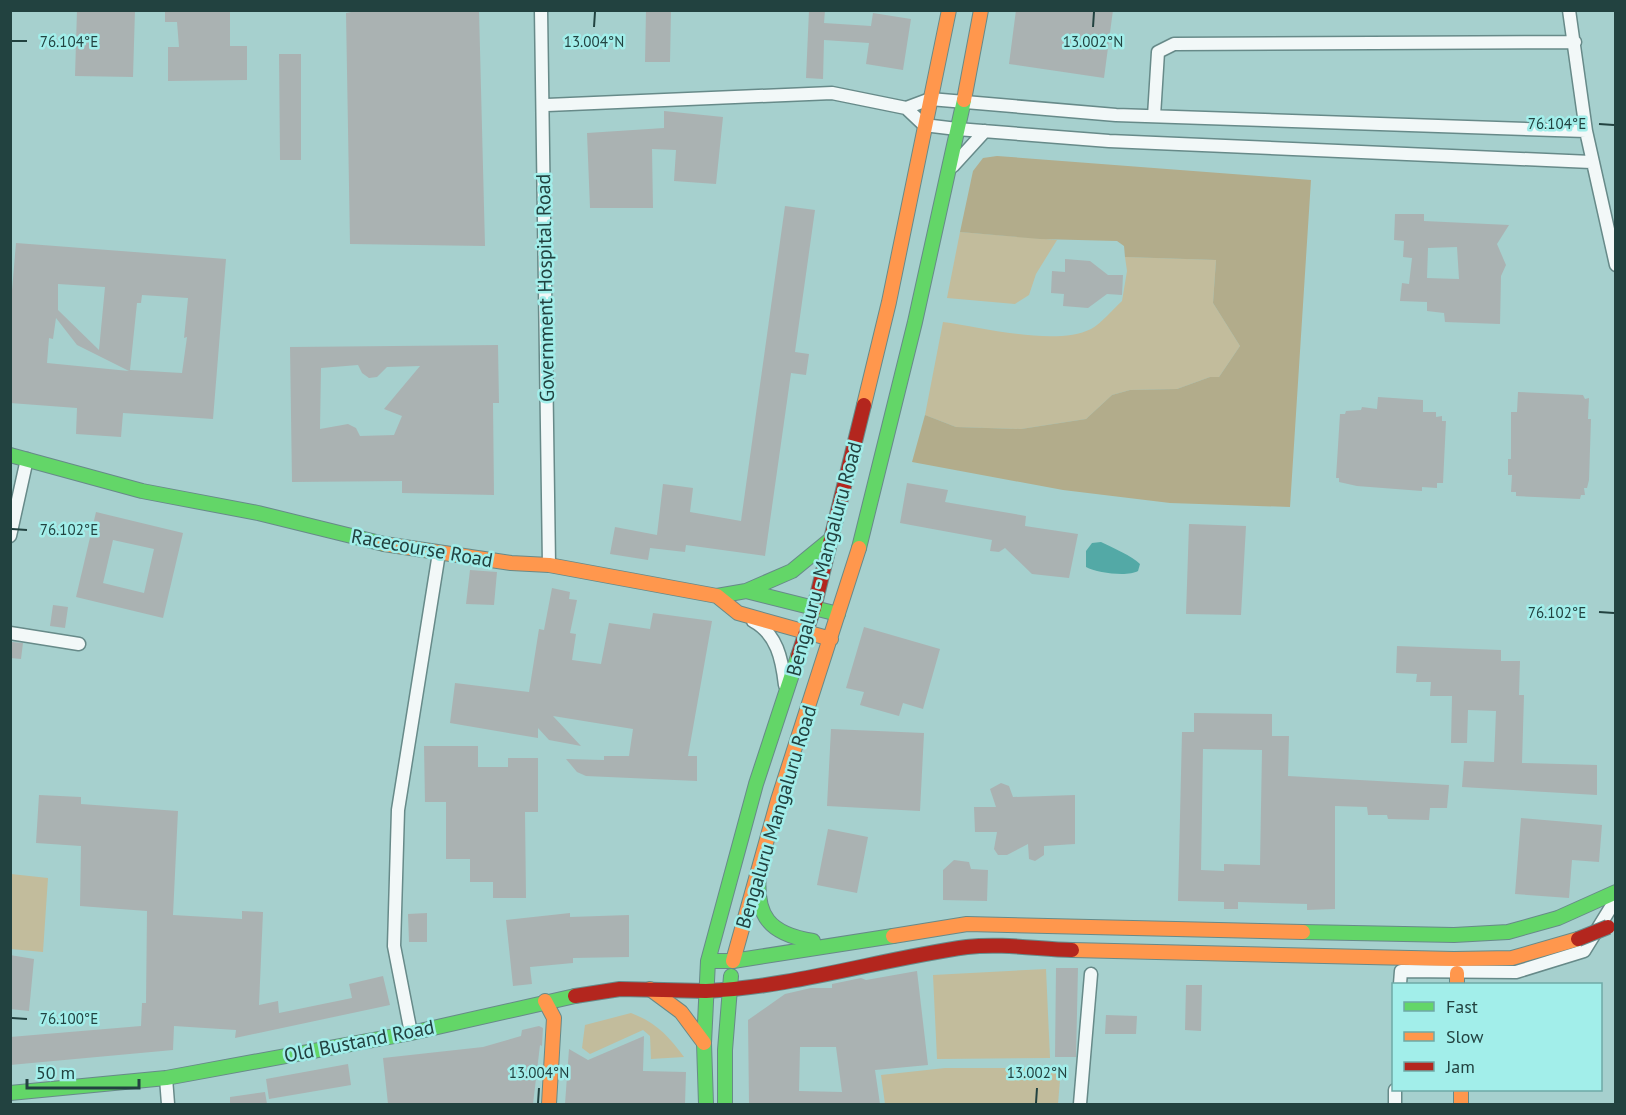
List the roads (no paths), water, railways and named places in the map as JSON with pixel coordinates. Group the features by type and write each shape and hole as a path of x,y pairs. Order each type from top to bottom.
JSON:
{"main road":[{"name":"Bengaluru - Mangaluru Road","path":"831,639 861,541 900,318 924,125 949,10"},
{"name":"Bengaluru - Mangaluru Road","path":"706,1104 704,1043 708,961 756,784 807,631 831,540 947,175 981,10"},
{"name":"Racecourse Road","path":"10,455 142,491 258,513 382,544 511,563 549,565 717,596 738,613 831,639"},
{"path":"717,596 746,591 777,581 804,566 831,540"},
{"path":"746,591 838,614"},
{"name":"Bengaluru Mangaluru Road","path":"733,961 777,800 831,639"},
{"path":"759,872 755,894 771,926 787,937 843,942"},
{"path":"708,961 733,961 967,924 1454,935 1508,932 1558,918 1612,896"},
{"name":"Old Bustand Road","path":"10,1093 166,1078 411,1033 545,1001 620,989 730,991 860,965 970,947 1466,959 1512,958 1578,939 1612,924"},
{"path":"725,1104 733,961"},
{"path":"648,988 673,1003 696,1028 704,1043"},
{"path":"545,1001 554,1018 549,1104"}],"street":[{"name":"Government Hospital Road","path":"541,10 549,565"},
{"path":"1569,10 1586,131 1616,265"},
{"path":"1154,116 1158,52 1174,44 1575,42"},
{"path":"547,105 832,93 906,108 924,125 957,129 1121,141 1592,162"},
{"path":"906,108 930,99 1154,116 1586,131"},
{"path":"947,175 985,131"},
{"path":"10,536 27,459"},
{"path":"411,1033 394,946 398,810 439,553"},
{"path":"738,613 767,630 781,658 786,697"},
{"path":"10,633 79,644"},
{"path":"1400,983 1401,971 1457,979 1516,972 1584,951 1612,896"},
{"path":"1080,1104 1091,974"},
{"path":"166,1078 168,1104"}],"water":[{"path":"1101,542 1137,561 1140,564 1138,571 1112,574 1086,567 1086,551 1092,543"}]}
